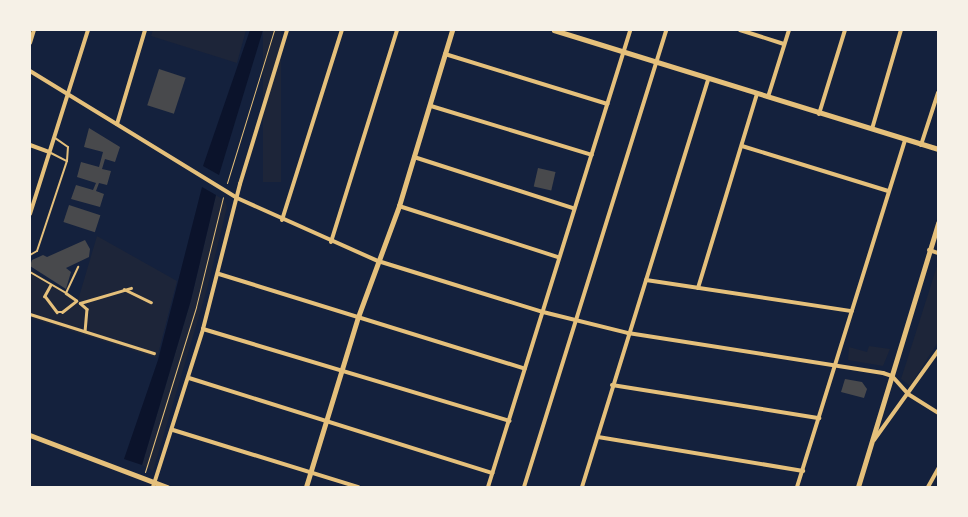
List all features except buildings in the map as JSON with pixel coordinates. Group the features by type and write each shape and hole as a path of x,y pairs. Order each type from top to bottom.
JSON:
{"street":[{"path":"30,43 34,30"},
{"path":"30,214 32,202 88,30"},
{"path":"116,124 145,30"},
{"path":"154,485 189,378 219,274 237,198 287,30"},
{"path":"282,220 342,30"},
{"path":"331,242 397,30"},
{"path":"306,487 358,317 399,206 431,106 452,30"},
{"path":"554,30 768,98 938,149"},
{"path":"488,487 543,312 573,208 592,155 630,30"},
{"path":"524,487 666,30"},
{"path":"740,30 784,44"},
{"path":"768,98 789,30"},
{"path":"820,114 845,30"},
{"path":"872,129 902,30"},
{"path":"445,54 608,104"},
{"path":"30,71 237,198 331,242 378,261 543,312 628,333 892,376 908,394 938,413"},
{"path":"582,487 708,79"},
{"path":"921,145 938,93"},
{"path":"698,288 757,94"},
{"path":"431,106 592,155"},
{"path":"797,487 905,140"},
{"path":"30,145 49,152"},
{"path":"742,146 888,191"},
{"path":"414,157 573,208"},
{"path":"399,206 558,257"},
{"path":"858,487 874,440 938,223"},
{"path":"929,250 938,253"},
{"path":"219,274 525,369"},
{"path":"646,280 852,311"},
{"path":"51,284 45,296 57,312 62,312 76,301"},
{"path":"80,303 131,288"},
{"path":"124,290 151,302"},
{"path":"66,293 87,309 85,331"},
{"path":"30,314 154,353"},
{"path":"203,329 342,369 508,421"},
{"path":"874,440 938,351"},
{"path":"189,378 493,473"},
{"path":"612,385 819,418"},
{"path":"173,430 358,487"},
{"path":"30,435 154,485 167,487"},
{"path":"598,437 803,470"},
{"path":"928,487 938,469"}],"lane":[{"path":"31,256 67,161 68,147 54,137"},
{"path":"49,152 67,161"},
{"path":"30,272 66,293 71,288 78,267"}],"path":[{"path":"143,479 196,307 225,191 274,30"}],"shaded area":[{"path":"153,30 246,30 237,63 151,36"},
{"path":"250,30 263,30 219,175 203,166"},
{"path":"263,30 281,30 281,182 263,182"},
{"path":"202,187 216,195 191,300 142,465 124,459 158,360"},
{"path":"216,195 225,201 227,207 207,289 153,471 142,465 191,300"},
{"path":"97,236 177,281 157,358 30,318 30,269 78,300"},
{"path":"938,263 938,342 910,386 901,379"},
{"path":"869,346 890,349 883,366 848,360 849,347 867,352"}]}
